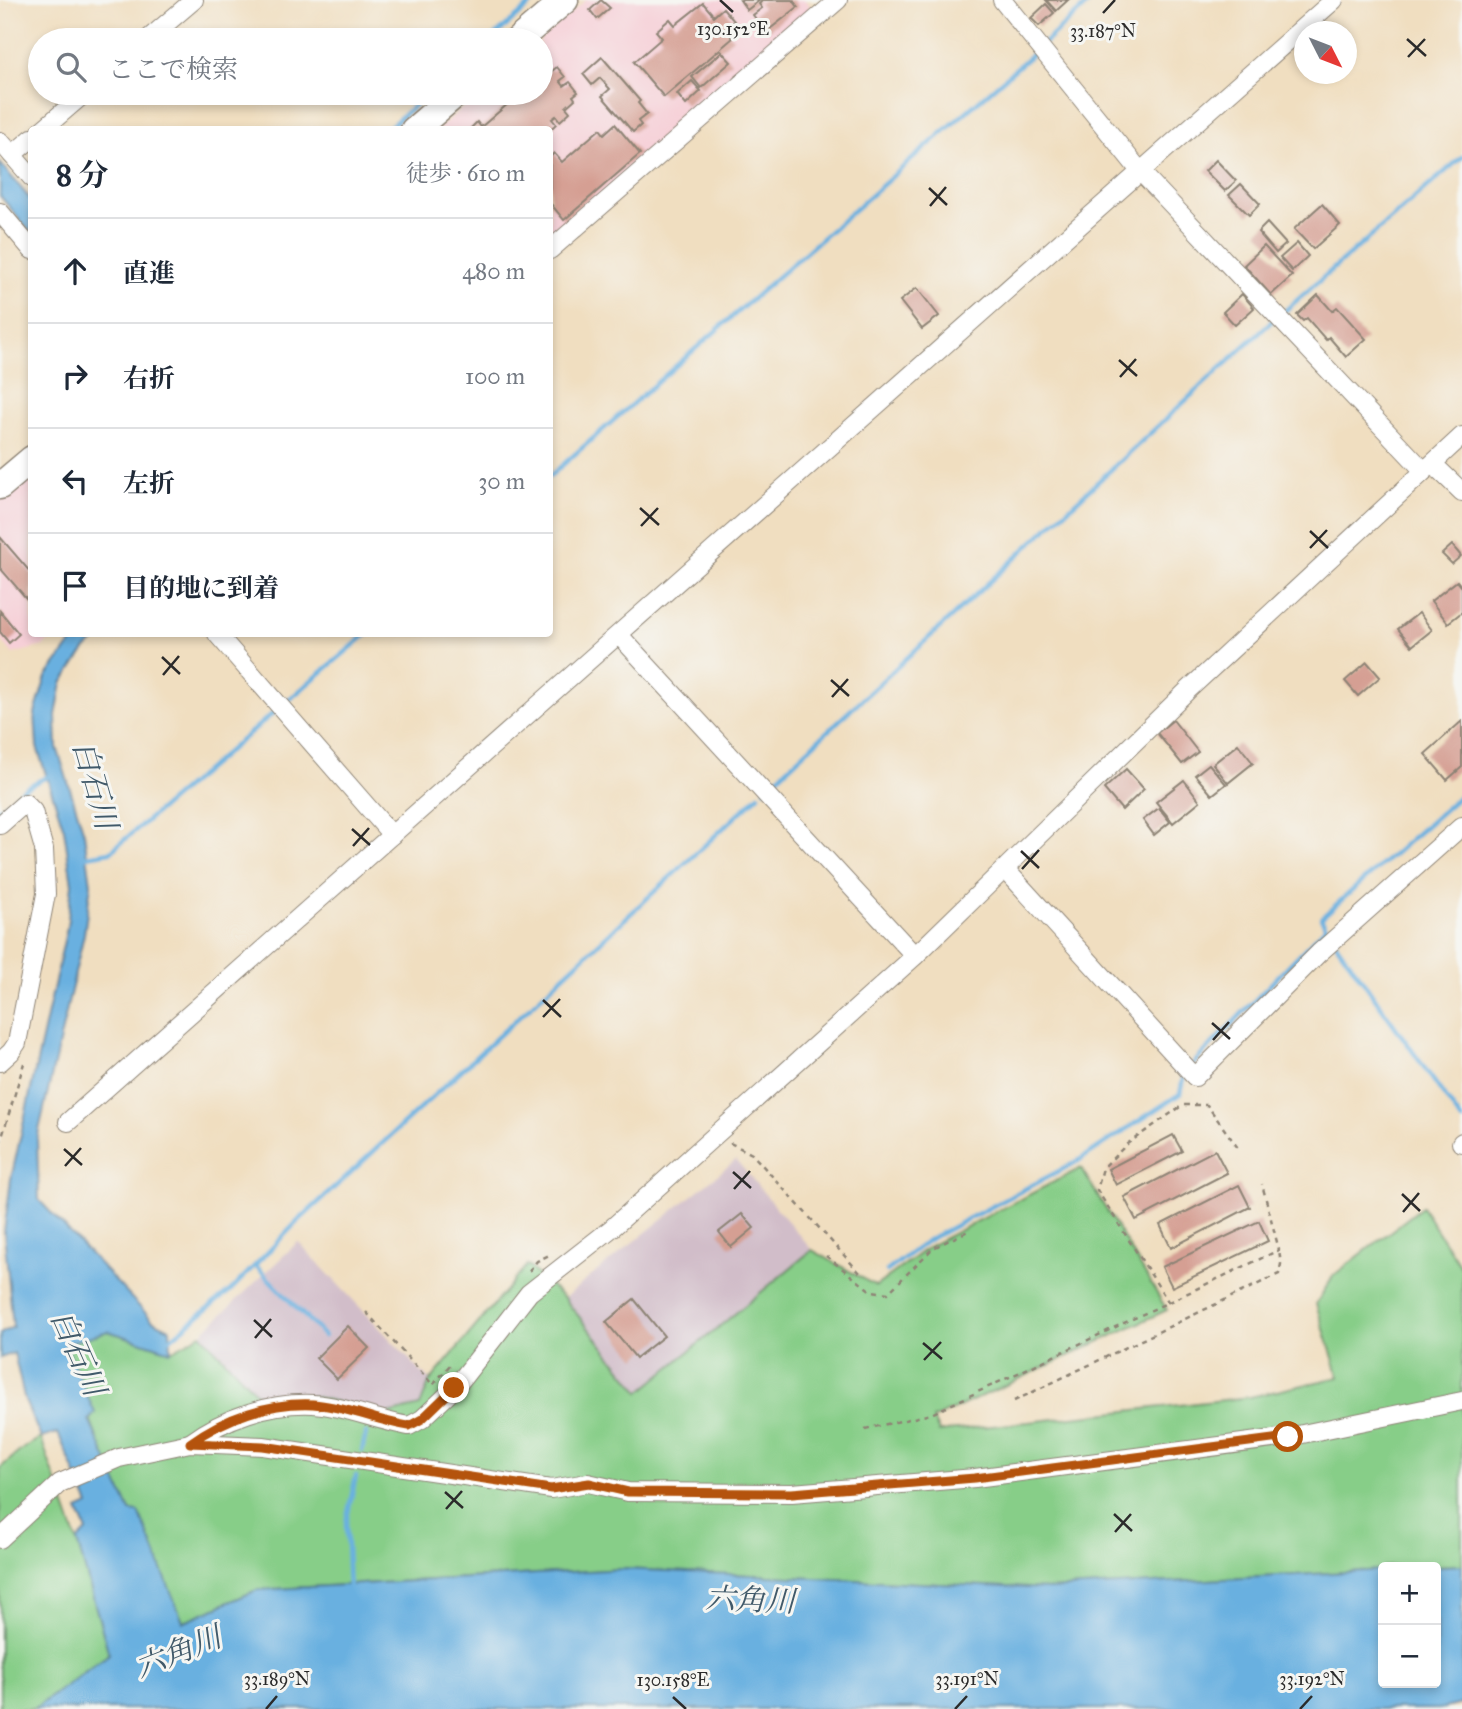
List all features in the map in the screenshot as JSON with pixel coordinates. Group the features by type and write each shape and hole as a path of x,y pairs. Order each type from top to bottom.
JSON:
{"main road":[{"path":"532,28 565,0"},
{"path":"419,126 443,105"},
{"path":"0,486 28,462"}],"street":[{"path":"161,28 194,0"},
{"path":"553,247 838,0"},
{"path":"1002,0 1140,171 1429,467 1462,492"},
{"path":"68,1122 1334,0"},
{"path":"47,126 71,105"},
{"path":"28,140 6,148 28,173"},
{"path":"0,212 28,245"},
{"path":"190,1443 201,1435 264,1408 313,1404 409,1426 422,1419 454,1388 528,1293 612,1228 915,956 1187,691 1462,436"},
{"path":"619,635 915,956"},
{"path":"220,637 392,835"},
{"path":"0,825 25,803 33,811 44,849 46,894 18,1043 0,1062"},
{"path":"1005,869 1195,1077 1325,947 1462,826"},
{"path":"0,1539 60,1483 119,1458 190,1443 263,1446 551,1489 589,1483 628,1492 792,1493 975,1478 1288,1437 1462,1401"}],"path":[{"path":"0,1143 27,1053 18,1043"},
{"path":"1169,1303 1097,1190 1103,1168 1127,1144 1183,1105 1207,1105 1238,1148"},
{"path":"730,1143 752,1154 861,1274"},
{"path":"1014,1401 1279,1274 1282,1264 1262,1184"},
{"path":"826,1256 871,1291 888,1293 933,1248 968,1231"},
{"path":"864,1429 931,1414 1279,1250"},
{"path":"528,1271 537,1261 556,1252 574,1256"},
{"path":"366,1312 433,1385 450,1365"}],"shaded area":[{"path":"586,0 805,0 816,14 553,239 553,126 442,126 466,105 553,105 553,29"},
{"path":"28,476 28,637 53,637 43,646 13,654 0,638 0,501"},
{"path":"736,1160 812,1250 640,1392 564,1298"},
{"path":"298,1242 430,1381 420,1406 388,1414 313,1396 262,1399 201,1334"}],"green space":[{"path":"1081,1168 1167,1310 933,1419 939,1432 1250,1397 1339,1377 1316,1304 1333,1276 1422,1207 1462,1269 1462,1565 1441,1566 1441,1562 1378,1562 1378,1570 1048,1589 622,1569 257,1590 183,1622 139,1513 130,1511 102,1450 64,1344 108,1331 171,1351 201,1334 262,1399 312,1396 388,1414 420,1406 430,1381 527,1265 564,1298 640,1392 812,1250 876,1286 931,1245"},
{"path":"41,1438 77,1541 109,1654 34,1709 0,1709 0,1468 26,1446"}],"water":[{"path":"0,163 28,196 28,229 0,196"},
{"name":"六角川","path":"76,637 99,637 85,650 62,683 56,715 57,747 84,833 91,884 84,934 37,1139 39,1200 153,1321 170,1329 171,1351 108,1331 65,1344 95,1413 89,1420 130,1511 139,1512 183,1622 257,1590 623,1569 1048,1589 1378,1570 1378,1688 1441,1688 1441,1566 1462,1565 1462,1704 1439,1709 34,1709 109,1654 77,1541 87,1531 78,1510 89,1505 58,1433 41,1438 25,1401 14,1353 0,1358 0,1334 13,1327 4,1232 11,1179 67,927 72,884 64,829 37,747 35,713 46,677"}],"building":[{"path":"601,0 610,8 597,19 590,10"},
{"path":"740,0 760,0 747,10"},
{"path":"763,0 793,0 798,7 766,32 753,15 762,8 759,4"},
{"path":"1046,0 1068,0 1056,11"},
{"path":"703,3 714,16 723,8 734,21 725,29 733,38 664,97 634,62 662,38 656,31 670,19 675,25"},
{"path":"1046,4 1054,13 1039,26 1031,18"},
{"path":"722,52 731,62 701,88 692,77"},
{"path":"602,57 640,101 638,103 647,114 638,121 641,125 633,132 602,96 610,89 600,78 592,85 583,74"},
{"path":"557,67 565,77 560,81 564,86 570,82 578,92 566,107 570,112 560,121 556,116 552,119 556,124 553,127 482,126 507,105 553,105 553,70"},
{"path":"692,81 701,91 686,105 677,94"},
{"path":"615,124 640,154 564,220 553,207 553,154 562,162 600,129 604,134"},
{"path":"1216,160 1236,181 1225,191 1205,171"},
{"path":"1241,184 1260,204 1249,215 1229,195"},
{"path":"1322,204 1340,225 1313,249 1294,229"},
{"path":"1267,223 1286,244 1276,253 1258,232"},
{"path":"1297,243 1308,256 1292,271 1280,258"},
{"path":"1264,246 1292,276 1271,295 1244,265"},
{"path":"917,288 939,316 922,329 900,301"},
{"path":"1242,294 1254,308 1235,325 1223,312"},
{"path":"1318,295 1332,311 1337,307 1366,339 1346,357 1329,337 1326,340 1307,318 1303,321 1297,315"},
{"path":"0,537 28,569 28,600 0,568"},
{"path":"1452,545 1461,556 1452,564 1442,554"},
{"path":"1457,581 1462,587 1462,612 1448,623 1431,601"},
{"path":"0,611 19,634 9,643 0,632"},
{"path":"1419,613 1432,630 1412,646 1398,629"},
{"path":"1367,662 1380,677 1358,696 1345,681"},
{"path":"1173,720 1198,752 1182,764 1157,733"},
{"path":"1462,721 1462,767 1447,780 1425,754"},
{"path":"1238,744 1253,763 1228,783 1213,764"},
{"path":"1209,764 1226,784 1212,795 1195,775"},
{"path":"1126,769 1144,789 1122,810 1104,789"},
{"path":"1184,780 1200,801 1173,823 1156,802"},
{"path":"1159,808 1170,822 1154,835 1143,820"},
{"path":"1173,1135 1182,1151 1116,1185 1108,1169"},
{"path":"1215,1150 1227,1173 1136,1220 1124,1197"},
{"path":"1239,1185 1250,1207 1171,1248 1160,1225"},
{"path":"742,1214 754,1228 731,1247 719,1232"},
{"path":"1259,1221 1268,1241 1172,1287 1162,1267"},
{"path":"634,1299 664,1336 636,1358 606,1322"},
{"path":"348,1326 369,1348 337,1379 316,1358"}],"waterway":[{"path":"504,28 536,0"},
{"path":"1043,44 1092,0"},
{"path":"553,473 1037,50"},
{"path":"391,126 415,105"},
{"path":"1280,315 1462,157"},
{"path":"765,789 1273,320"},
{"path":"285,703 363,637"},
{"name":"白石川","path":"81,857 110,852 278,709"},
{"path":"0,810 26,787 51,775"},
{"path":"1331,936 1321,918 1462,794"},
{"path":"166,1337 170,1339 231,1290 295,1224 759,795"},
{"path":"1192,1065 1325,928"},
{"path":"1336,943 1462,1121"},
{"path":"887,1271 928,1240 1078,1161 1180,1094 1184,1074"},
{"path":"256,1266 324,1336"},
{"path":"362,1451 366,1433"},
{"path":"349,1590 346,1522 356,1476"}],"route":[{"path":"454,1388 422,1419 409,1426 313,1404 264,1408 201,1435 190,1443 263,1446 551,1489 589,1483 628,1492 792,1493 975,1478 1288,1437"}]}
